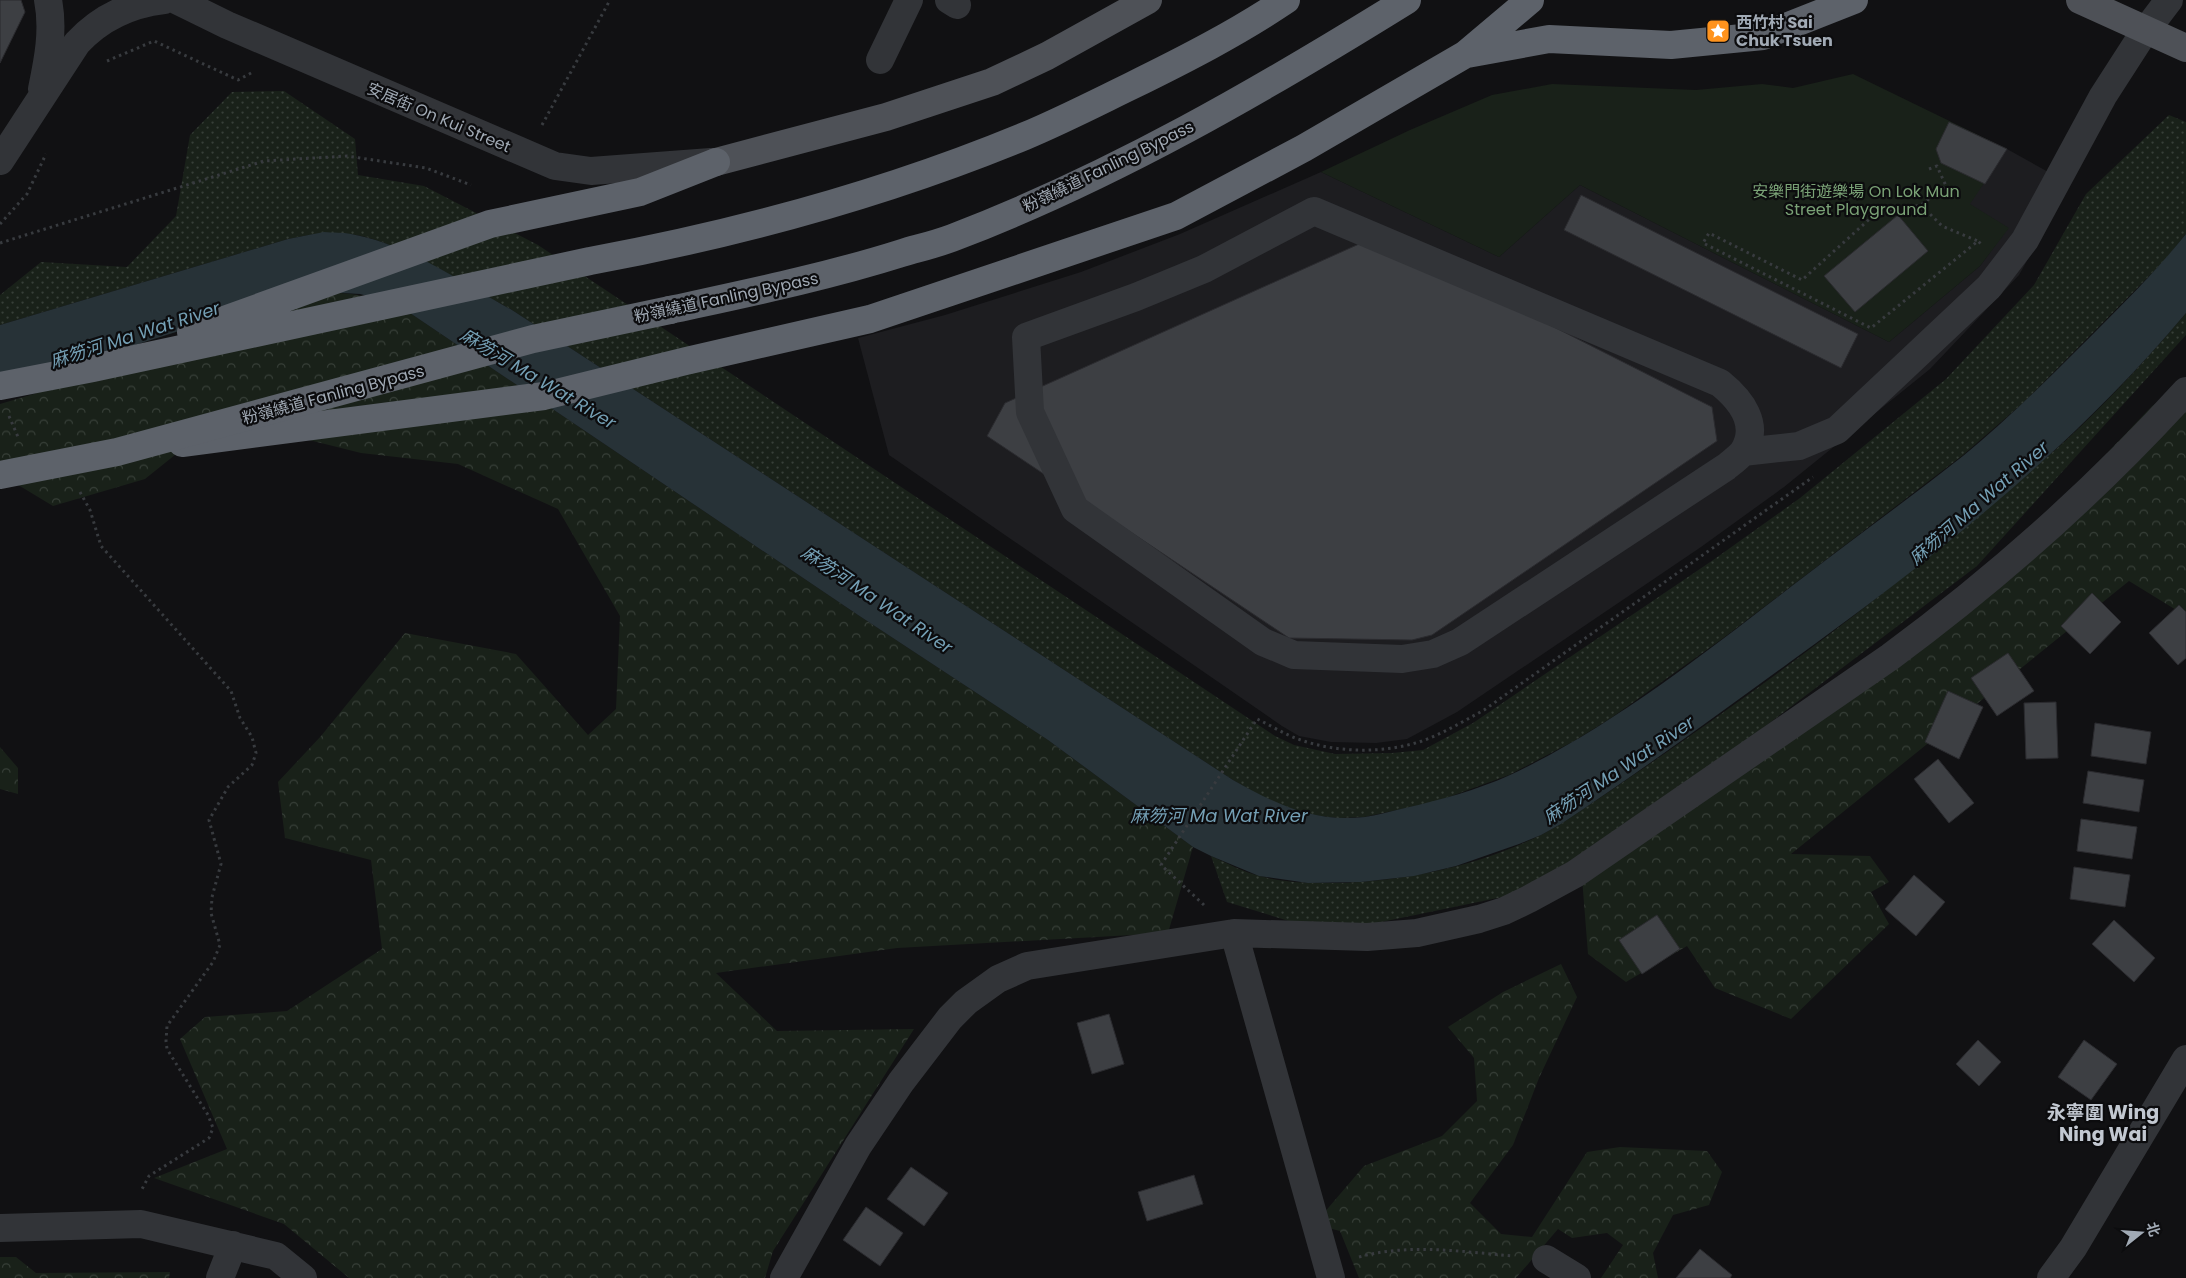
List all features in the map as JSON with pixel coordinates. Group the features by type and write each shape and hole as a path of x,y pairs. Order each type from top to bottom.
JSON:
{"highway":[{"path":"0,386 93,368 590,261 650,250 843,200 931,171 1025,136 1182,61 1257,20 1286,0"},
{"name":"粉嶺繞道 Fanling Bypass","path":"0,475 116,452 533,340 834,274 952,238 1050,196 1146,150 1227,106 1408,0"},
{"path":"116,452 544,396 870,319 1176,216 1304,148 1466,54 1530,0"},
{"path":"1466,54 1549,39 1671,45 1763,36 1854,0"},
{"path":"93,368 490,224 640,192 716,162"}],"main road":[{"path":"716,162 886,117 992,82 1047,56 1148,0"},
{"path":"2080,0 2186,48"}],"street":[{"path":"38,105 48,58 50,34 48,0"},
{"path":"0,161 77,43 89,30 131,6 164,0"},
{"name":"安居街 On Kui Street","path":"176,0 227,25 554,166 591,171 716,162"},
{"path":"880,60 909,0"},
{"path":"1743,452 1751,434 1747,413 1736,395 1720,382 1314,211 1204,269 1136,297 1026,337 1030,412 1075,509 1263,642 1294,656 1402,659 1433,654 1460,642 1726,468 1743,452 1799,446 1836,430 1989,287 2025,240 2103,96 2146,30 2169,0"},
{"path":"784,1278 858,1146 927,1047 950,1018 966,1002 998,979 1027,966 1234,933 1367,937 1417,933 1479,919 1504,911 1551,888 1882,663 1936,623 2037,540 2135,446 2186,392"},
{"path":"1234,933 1330,1272"},
{"path":"2051,1278 2078,1240 2186,1059"},
{"path":"0,1228 141,1224 276,1256 303,1278"},
{"path":"220,1278 233,1245"},
{"path":"1546,1259 1577,1278"}],"path":[{"path":"540,130 610,0"},
{"path":"102,63 154,41 238,80 253,72"},
{"path":"0,224 27,194 48,150"},
{"path":"0,243 264,161 348,156 426,168 470,185"},
{"path":"1929,169 1937,166 1946,186 1921,206 1874,215 1802,280 1709,233 1704,243 1871,328 1978,241"},
{"path":"1921,206 1942,226 1978,241 1984,246"},
{"path":"16,437 24,437"},
{"path":"76,486 90,510 101,546 231,691 240,718 252,737 256,753 252,765 228,787 209,820 221,864 212,897 211,913 220,945 214,962 168,1026 167,1033 167,1049 208,1115 213,1128 208,1138 150,1176 140,1192 141,1224"},
{"path":"1234,933 1161,865 1254,723"},
{"path":"1330,1272 1381,1251 1432,1249 1546,1259"}],"shaded area":[{"path":"2007,149 2070,184 2019,275 1930,369 1784,487 1701,547 1457,712 1407,739 1376,743 1331,742 1299,736 889,455 858,338 945,315 1081,272 1180,234 1321,172 1499,257 1580,185 1889,342 1980,266 2008,228 1969,204"}],"green space":[{"name":"安樂門街遊樂場 On Lok Mun Street Playground","path":"1853,74 2007,149 1970,204 2009,228 1980,266 1889,342 1580,185 1499,257 1321,172 1410,130 1492,95 1552,84 1696,90 1762,84 1793,88"},
{"path":"284,91 355,139 358,175 424,186 538,245 1275,736 1294,745 1335,754 1392,753 1423,750 1473,723 1716,558 1800,498 1946,379 2034,285 2086,194 2169,115 2186,122 2186,234 2163,262 2024,402 1963,455 1722,639 1611,718 1574,741 1509,775 1435,802 1364,817 1338,818 1304,814 1266,799 1233,780 512,310 432,265 388,244 368,237 341,233 318,234 288,239 0,325 0,295 41,262 127,267 176,216 190,135 232,92"},
{"path":"325,292 367,297 386,302 407,311 858,615 1048,740 1193,847 1168,933 897,948 716,973 777,1031 914,1029 773,1251 765,1278 349,1278 284,1224 154,1178 227,1149 180,1039 205,1017 287,1011 382,949 371,860 285,838 278,782 321,736 405,633 516,654 588,735 616,709 620,616 558,509 458,464 361,453 221,418 145,479 53,506 0,474 0,404 165,355"},
{"path":"2186,313 2186,335 1977,566 1665,802 1517,894 1328,933 1227,902 1211,856 1247,872 1278,880 1316,883 1364,881 1423,874 1480,859 1535,838 1561,824 1780,672 1938,549 2078,429"},
{"path":"2186,383 2186,616 2129,581 1791,854 1870,856 1889,882 1871,892 1889,924 1791,1019 1715,988 1687,946 1626,982 1588,954 1581,865 1991,575 2152,406"},
{"path":"0,747 18,768 18,794 0,789"},
{"path":"1561,964 1577,997 1539,1078 1513,1145 1470,1203 1501,1234 1532,1237 1587,1152 1620,1147 1707,1151 1722,1172 1709,1205 1673,1215 1653,1253 1658,1278 1601,1278 1623,1245 1607,1233 1572,1238 1558,1229 1516,1278 1359,1278 1340,1231 1317,1225 1323,1214 1364,1166 1442,1136 1477,1101 1474,1058 1448,1027 1503,992"},
{"path":"0,1257 16,1257 36,1273 170,1272 169,1278 0,1278"}],"water":[{"name":"麻笏河 Ma Wat River","path":"324,232 348,233 394,246 414,255 512,310 1233,780 1265,797 1296,810 1329,817 1346,818 1370,816 1432,802 1472,790 1510,775 1549,755 1625,709 1699,657 1963,456 2036,390 2106,321 2147,279 2186,234 2186,313 2142,363 2096,410 1999,500 1948,542 1762,683 1561,824 1519,844 1456,866 1414,876 1361,882 1308,883 1259,876 1193,847 1048,740 858,615 407,311 382,300 360,294 325,292 261,305 0,388 0,325 288,239"}],"building":[{"path":"0,0 21,0 25,12 0,63"},
{"path":"1949,122 2007,149 1985,184 1941,163 1936,149"},
{"path":"1581,195 1858,334 1841,368 1564,230"},
{"path":"1898,215 1928,251 1855,312 1824,276"},
{"path":"1386,242 1712,407 1717,441 1432,635 1412,640 1289,638 987,436 1005,403 1359,244"},
{"path":"2092,593 2121,622 2090,654 2061,626"},
{"path":"2179,605 2186,612 2186,658 2178,665 2149,633"},
{"path":"2008,653 2034,691 1997,716 1971,678"},
{"path":"1948,691 1983,707 1959,759 1925,742"},
{"path":"2056,702 2058,758 2026,759 2024,703"},
{"path":"2095,723 2151,732 2146,764 2091,756"},
{"path":"1938,759 1974,803 1949,823 1914,779"},
{"path":"2088,771 2144,780 2139,812 2083,803"},
{"path":"2081,819 2137,827 2132,859 2077,851"},
{"path":"2074,867 2130,875 2125,907 2070,899"},
{"path":"1914,875 1945,902 1916,936 1885,909"},
{"path":"1657,915 1680,949 1642,974 1619,940"},
{"path":"2114,920 2155,958 2134,982 2092,944"},
{"path":"1109,1014 1124,1064 1092,1074 1077,1023"},
{"path":"1978,1040 2001,1062 1979,1086 1956,1064"},
{"path":"2084,1040 2117,1064 2091,1100 2058,1077"},
{"path":"911,1167 948,1193 924,1226 887,1199"},
{"path":"1194,1175 1203,1204 1147,1221 1138,1192"},
{"path":"866,1207 903,1233 880,1266 843,1240"},
{"path":"1700,1249 1732,1275 1730,1278 1676,1278"}],"place":[{"name":"西竹村 Sai Chuk Tsuen","path":"1718,31"}],"district":[{"name":"永寧圍 Wing Ning Wai","path":"2103,1123"}]}
